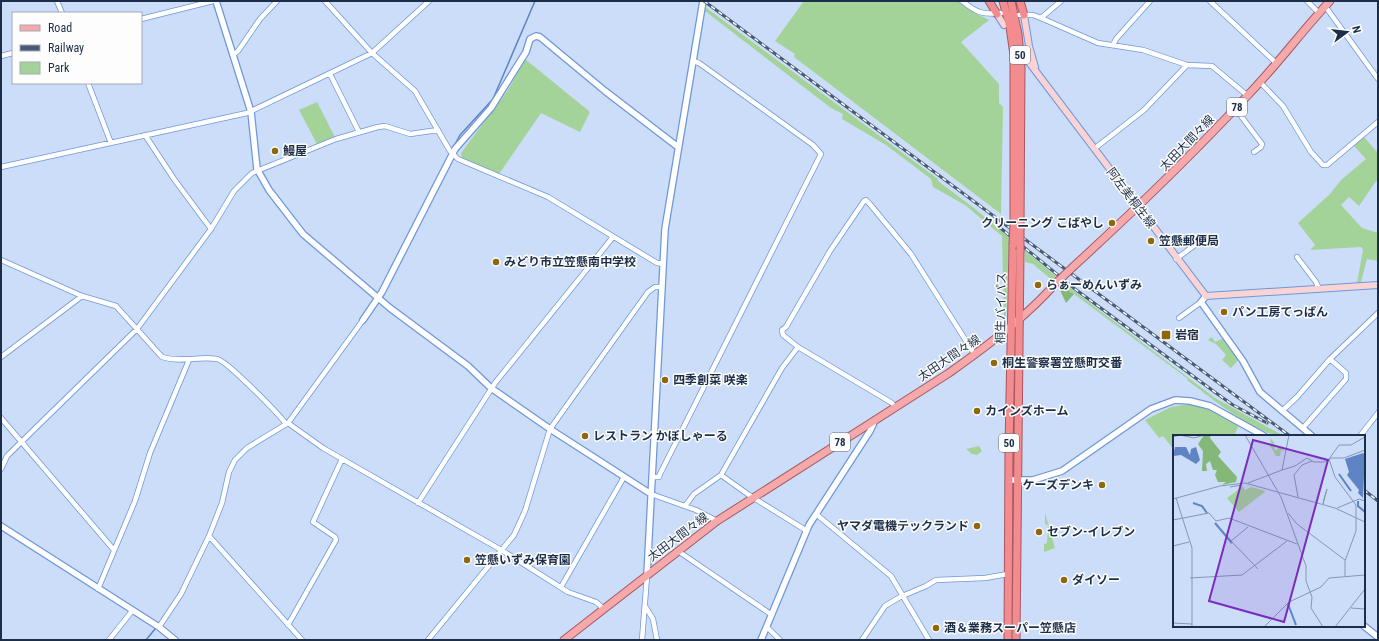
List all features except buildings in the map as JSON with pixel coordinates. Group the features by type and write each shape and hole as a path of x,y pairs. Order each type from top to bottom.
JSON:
{"highway":[{"path":"989,1 999,13"},
{"name":"桐生バイパス","path":"1003,1 1010,26 1014,55 1014,224 1011,326 1008,640"},
{"name":"桐生バイパス","path":"1010,1 1018,34 1021,68 1016,640"},
{"path":"1020,1 1021,15"}],"main road":[{"name":"太田大間々線","path":"564,640 717,521 974,355 1011,326 1138,207 1248,96 1328,4"},
{"path":"999,13 1004,25"},
{"path":"1021,15 1028,46 1037,72"},
{"name":"阿左美桐生線","path":"1025,57 1176,259 1206,296"},
{"path":"1206,296 1378,285"}],"street":[{"path":"57,1 62,12"},
{"path":"142,20 214,1 251,112 257,169 272,196 303,234 379,298 468,366 491,388 550,429 651,494 703,513 717,521"},
{"path":"233,55 238,51 260,19 277,1"},
{"path":"325,1 372,53 415,91 453,155 462,162 548,197 657,263 663,264"},
{"path":"1,167 251,112 372,53 429,1"},
{"path":"642,640 647,575 665,229 703,1"},
{"path":"962,1 982,14 999,13"},
{"path":"1041,18 1061,1"},
{"path":"1113,45 1116,39 1150,1"},
{"path":"1210,1 1276,63"},
{"path":"1307,1 1319,13"},
{"path":"1328,4 1378,79"},
{"path":"1021,15 1041,18 1094,42 1146,51 1187,65 1205,65 1214,67 1248,96"},
{"path":"160,627 182,594 209,536 222,503 229,472 235,460 247,448 287,423 379,298 455,149 491,108 526,52 530,39 536,36 678,147"},
{"path":"1,56 12,53"},
{"path":"652,477 658,477 660,474 821,154 814,145 693,61"},
{"path":"1094,149 1144,110 1187,65"},
{"path":"330,74 359,132"},
{"path":"1260,82 1280,101 1311,152 1323,166 1327,165 1378,122"},
{"path":"88,84 111,143"},
{"path":"1236,108 1262,144 1261,147 1254,152"},
{"path":"1,469 7,456 137,329 211,229 234,192 257,169 359,132 385,126 410,134 438,130"},
{"path":"145,135 174,179 211,229"},
{"path":"895,407 891,402 784,337 782,330 786,327 830,251 866,200 911,254 974,355"},
{"path":"418,502 491,388 613,237"},
{"path":"1176,259 1203,239"},
{"path":"1297,258 1316,282 1319,289"},
{"path":"1,260 82,296 116,306 162,357 189,360 194,358 220,360 287,423 323,448 503,551 568,592 593,600 604,610"},
{"path":"428,640 503,551 514,535 525,511 550,429 648,292 655,287 662,287"},
{"path":"1,357 82,296"},
{"path":"1179,318 1201,302 1206,296"},
{"path":"1201,302 1243,361 1258,389 1311,435"},
{"path":"1282,411 1297,398 1330,359 1378,313"},
{"path":"684,506 694,494 721,475 782,368 798,346"},
{"path":"1303,428 1346,379 1346,373 1330,359"},
{"path":"98,589 135,501 150,453 189,360"},
{"path":"1009,480 1043,478 1062,471 1151,409 1166,402 1190,400 1210,406 1262,435"},
{"path":"1361,435 1378,413"},
{"path":"1,418 114,550"},
{"path":"761,640 807,531 816,514 870,431 874,420"},
{"path":"288,625 336,540 335,537 313,522 342,459"},
{"path":"721,475 754,498 807,531"},
{"path":"561,587 624,477"},
{"path":"816,514 891,576 929,640"},
{"path":"1,526 132,611 160,627 175,640"},
{"path":"209,536 302,640"},
{"path":"678,551 772,615"},
{"path":"862,640 882,609 903,595 939,579 985,578 1008,574"},
{"path":"645,606 653,619 657,640"},
{"path":"109,640 132,611"},
{"path":"766,627 780,640"},
{"path":"1365,627 1378,637"}],"green space":[{"path":"804,1 958,1 973,12 989,20 961,42 999,84 999,103 1003,107 1001,214 794,57 795,54 775,41"},
{"path":"705,7 938,179 938,181 974,208 1065,284 1215,398 1282,435 1261,430 1221,405 1074,294 1060,286 1054,279 1052,280 1033,264 1025,262 1025,253 1009,241 1006,314 1004,321 1002,236 965,205 933,187 931,179 886,145 842,119 843,114 831,108 705,11"},
{"path":"525,59 590,112 580,132 541,113 499,174 462,158 461,153 508,90"},
{"path":"317,102 336,139 317,144 299,110"},
{"path":"1364,137 1378,153 1378,181 1376,181 1359,206 1349,197 1341,205 1362,228 1378,233 1378,261 1367,259 1361,282 1357,283 1363,250 1361,247 1310,250 1315,245 1298,223 1330,194 1341,180 1366,159 1354,146"},
{"path":"1060,286 1074,294 1066,303 1059,288"},
{"path":"1212,337 1215,342 1224,338 1239,359 1231,368 1222,360 1226,355 1216,344 1208,340"},
{"path":"1190,404 1212,411 1238,425 1238,427 1234,435 1173,435 1173,449 1163,436 1159,438 1145,420 1171,407"},
{"path":"979,446 982,451 977,455 972,454 966,449"},
{"path":"1045,513 1055,548 1044,552 1044,544 1047,543 1048,525 1045,524"}],"waterway":[{"path":"454,146 460,135 493,99 535,1"},
{"path":"146,640 155,629"}],"railway":[{"path":"704,1 1289,435"},
{"path":"998,226 1075,289 1216,393 1233,405 1267,423"},
{"path":"1365,491 1378,501"}],"place":[{"name":"鰻屋","path":"275,151"},
{"name":"クリーニング こばやし","path":"1112,223"},
{"name":"笠懸郵便局","path":"1151,241"},
{"name":"みどり市立笠懸南中学校","path":"496,262"},
{"name":"らぁーめんいずみ","path":"1038,285"},
{"name":"パン工房てっぱん","path":"1224,312"},
{"name":"岩宿","path":"1166,335"},
{"name":"桐生警察署笠懸町交番","path":"994,363"},
{"name":"四季創菜 咲楽","path":"665,380"},
{"name":"カインズホーム","path":"977,411"},
{"name":"レストラン かぼしゃーる","path":"585,436"},
{"name":"ケーズデンキ","path":"1102,485"},
{"name":"ヤマダ電機テックランド","path":"977,526"},
{"name":"セブン-イレブン","path":"1039,532"},
{"name":"笠懸いずみ保育園","path":"467,560"},
{"name":"ダイソー","path":"1064,580"},
{"name":"酒＆業務スーパー笠懸店","path":"936,628"}]}
